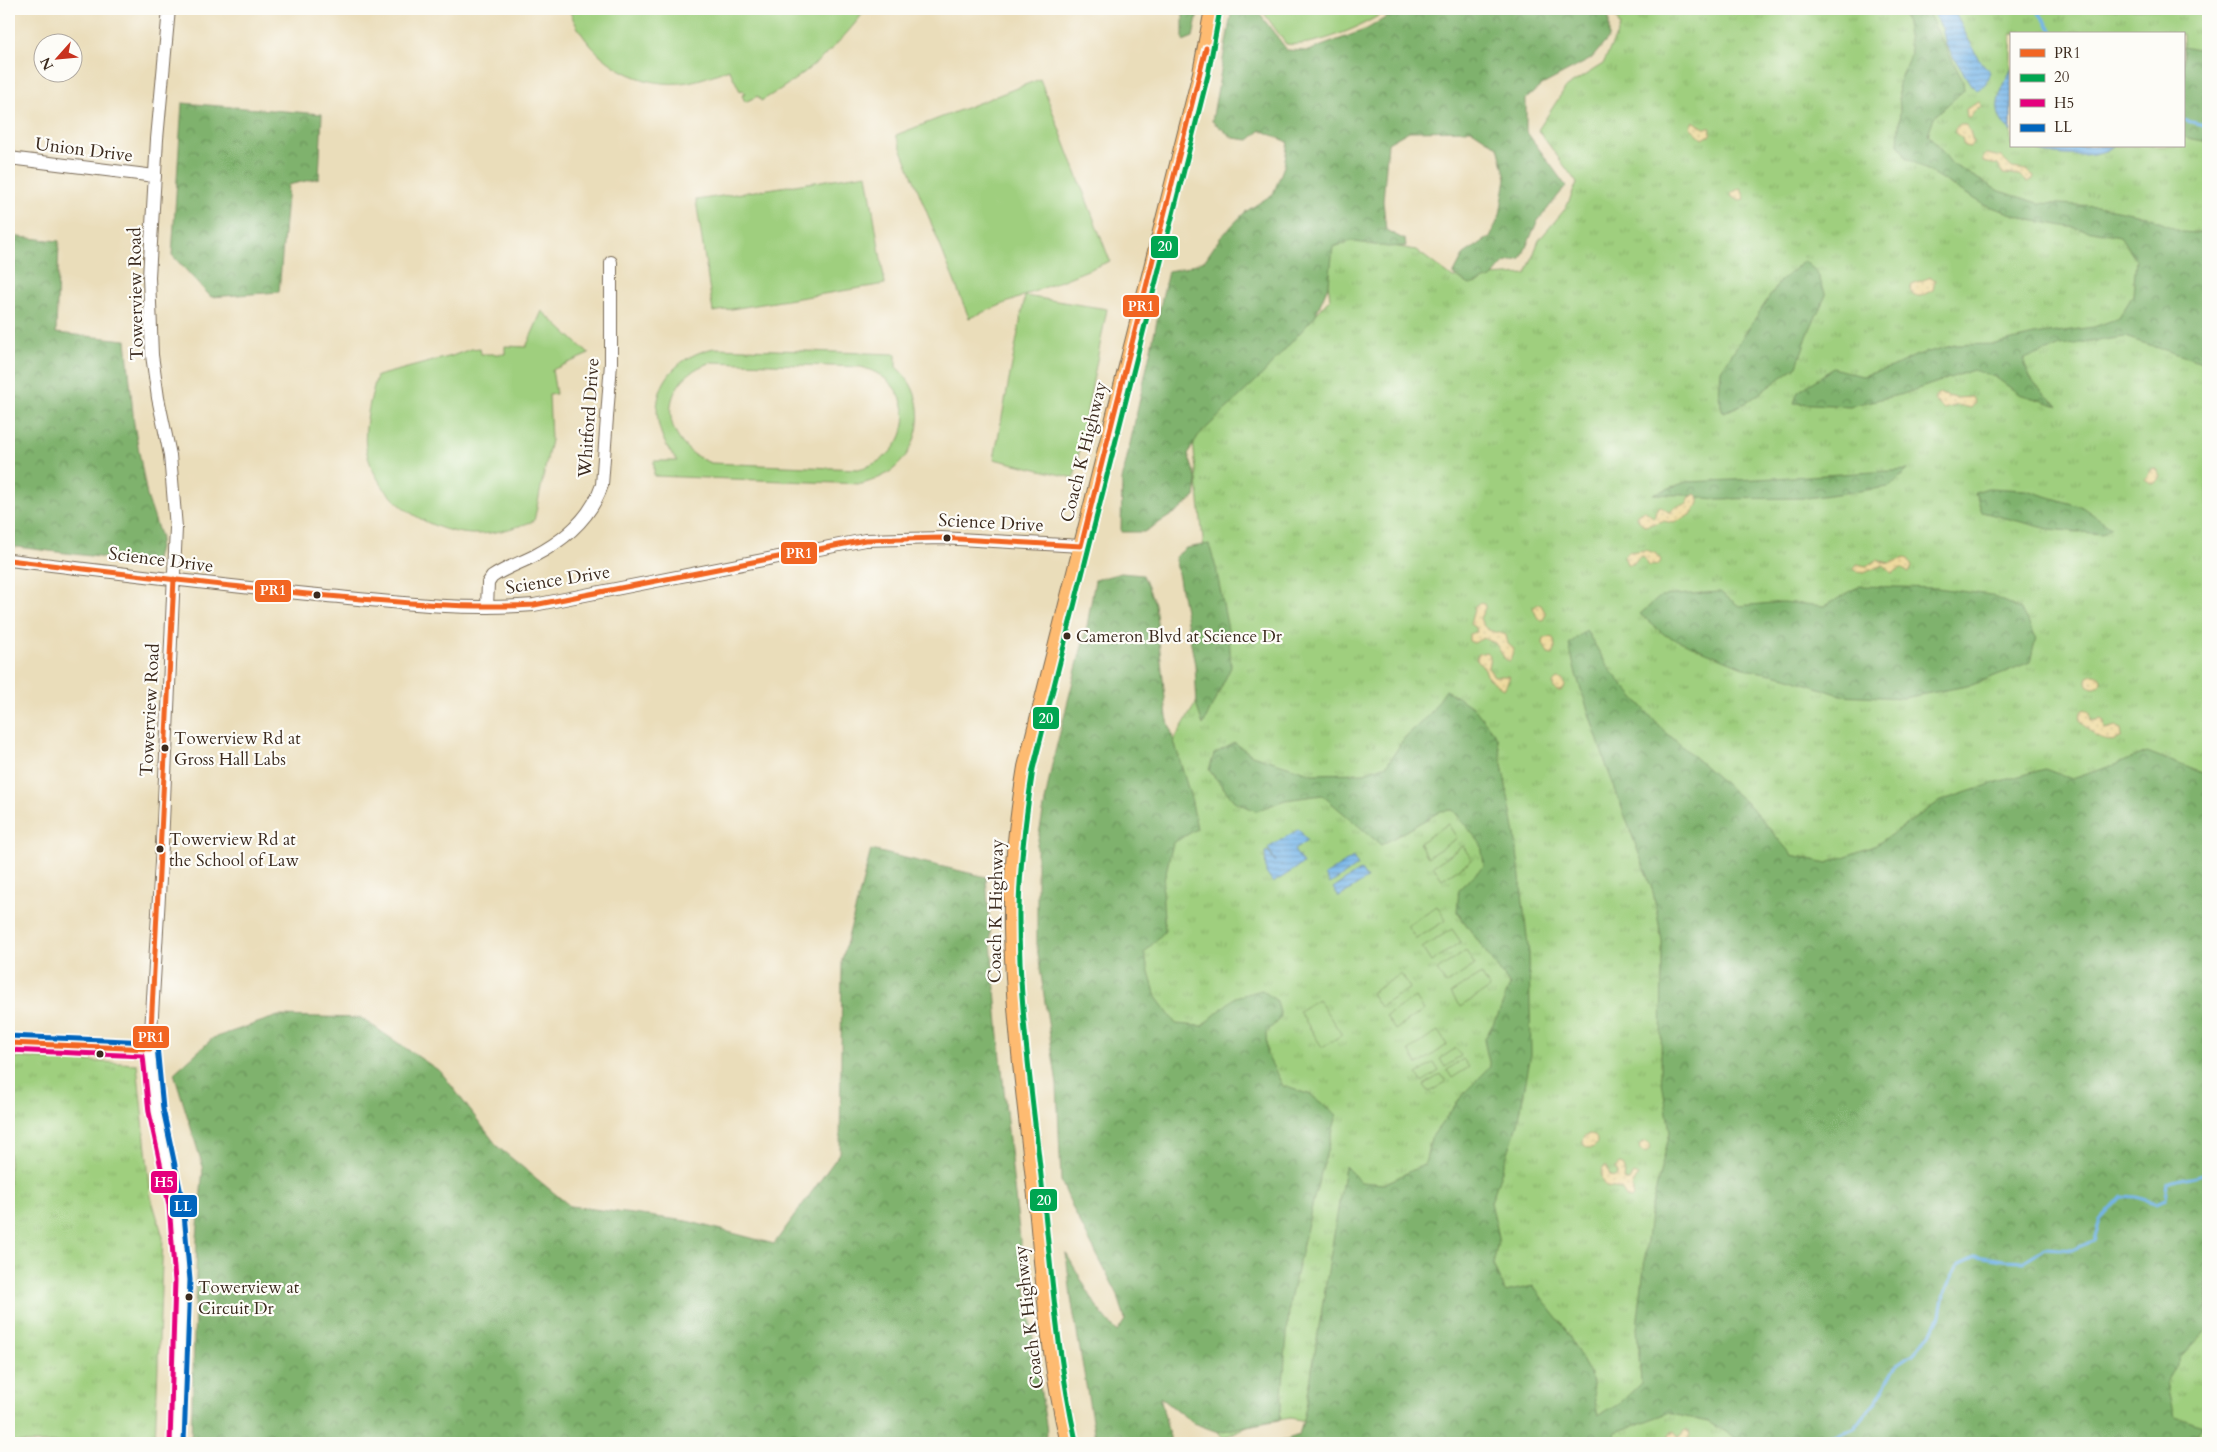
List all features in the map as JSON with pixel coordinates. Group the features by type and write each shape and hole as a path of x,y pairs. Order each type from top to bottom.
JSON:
{"main road":[{"name":"Coach K Highway","path":"1069,1443 1057,1385 1047,1314 1014,981 1012,903 1014,853 1026,767 1201,73 1212,9"}],"street":[{"name":"Towerview Road","path":"169,9 154,176 149,277 150,328 157,389 170,455 175,503 174,579 150,1049 156,1110 176,1204 182,1263 177,1443"},
{"name":"Union Drive","path":"9,158 154,176"},
{"name":"Whitford Drive","path":"486,608 488,583 492,577 543,551 577,527 597,501 602,485 611,362 613,287 611,262"},
{"name":"Science Drive","path":"9,560 443,607 486,608 534,605 864,540 941,538 1081,546"},
{"path":"9,1043 150,1049"}],"green space":[{"path":"569,9 866,9 832,49 805,72 761,101 758,96 745,102 742,95 745,94 743,90 740,91 729,69 712,76 681,83 645,80 628,74 599,54 586,40 576,25"},
{"path":"1183,9 1199,9 1193,37 1183,41"},
{"path":"1232,9 1256,9 1287,50 1308,51 1367,29 1400,9 1609,9 1609,38 1591,59 1542,85 1526,99 1526,131 1566,186 1537,222 1521,259 1504,263 1491,278 1470,285 1453,275 1464,254 1490,237 1500,215 1506,178 1498,147 1472,130 1409,131 1388,143 1383,201 1386,230 1405,240 1406,246 1388,247 1349,241 1333,247 1329,284 1315,316 1261,376 1198,436 1188,454 1197,481 1195,497 1178,511 1144,532 1121,532 1122,480 1168,271 1185,268 1205,260 1220,238 1245,212 1273,194 1284,166 1288,142 1261,130 1249,140 1233,138 1212,121"},
{"path":"1261,9 1389,9 1368,22 1340,34 1311,42 1286,44"},
{"path":"1613,9 2208,9 2208,1443 1520,1443 1386,1436 1290,1418 1247,1426 1224,1438 1191,1409 1106,1024 1157,769 1216,669 1192,431 1253,382 1330,299 1322,230 1358,240 1416,250 1453,278 1526,274 1539,240 1566,208 1577,183 1538,130 1566,87 1603,64 1620,27"},
{"path":"1896,9 1926,9 1963,81 1964,90 1934,117 1928,134 1952,164 1999,191 2039,203 2097,206 2146,216 2182,232 2208,234 2208,364 2125,337 2061,346 2024,359 2025,367 2032,380 2041,391 2059,406 2019,394 1995,377 1973,370 1903,394 1850,406 1794,403 1798,392 1833,368 1862,376 1892,367 1917,355 1955,345 1995,344 2034,335 2094,327 2119,318 2133,295 2136,260 2120,236 2030,220 1983,204 1907,158 1898,144 1900,109 1898,83 1911,53 1905,18"},
{"path":"2184,46 2208,51 2208,142 2184,137"},
{"path":"1040,79 1110,261 969,318 896,135"},
{"path":"182,103 322,114 319,178 288,185 279,292 211,297 172,255"},
{"path":"867,174 885,284 713,312 696,200"},
{"path":"9,236 59,241 56,333 126,340 134,424 147,496 161,538 155,564 9,546"},
{"path":"1804,261 1817,272 1826,295 1809,331 1797,366 1749,401 1723,413 1719,396 1721,370 1780,281"},
{"path":"1025,296 1107,309 1074,478 994,459"},
{"path":"542,311 589,354 552,370 556,394 549,395 551,440 534,521 495,532 471,534 436,526 419,518 390,496 379,481 371,465 365,440 370,402 377,376 471,349 480,348 481,354 505,354 505,346 526,347"},
{"path":"714,348 896,354 896,367 906,377 913,389 917,402 917,428 914,441 908,453 895,468 882,477 862,484 654,476 654,461 677,461 666,444 659,426 657,409 660,393 667,378 679,365 694,355","holes":["712,362 861,367 881,375 894,388 902,403 904,419 901,435 892,450 878,462 858,469 711,463 694,454 681,442 673,427 671,412 673,396 681,382 694,370"]},
{"path":"1908,470 1889,487 1807,498 1714,499 1685,495 1653,494 1686,482"},
{"path":"1988,488 2026,490 2082,507 2111,527 2102,534 2049,529 1982,512 1975,492"},
{"path":"1209,544 1216,568 1229,635 1231,667 1203,725 1197,707 1195,665 1175,557 1186,548"},
{"path":"1121,573 1143,575 1155,604 1167,717 1192,802 1197,829 1173,843 1162,889 1165,931 1144,953 1156,997 1176,1024 1202,1026 1235,997 1262,990 1277,1001 1281,1017 1266,1033 1267,1055 1283,1086 1311,1095 1337,1115 1313,1202 1290,1300 1280,1419 1218,1432 1193,1423 1160,1397 1171,1443 1096,1443 1071,1298 1066,1253 1098,1309 1117,1332 1125,1320 1118,1295 1076,1215 1061,1181 1057,1085 1037,947 1037,845 1052,764 1087,626 1095,580"},
{"path":"1860,586 1937,588 1991,595 2021,610 2036,637 2030,662 1972,685 1904,698 1840,695 1787,677 1750,670 1665,635 1640,614 1661,596 1720,592 1739,606 1783,602 1825,606"},
{"path":"1586,630 1610,670 1660,727 1750,806 1792,855 1827,863 1876,845 1940,801 1997,782 2045,769 2072,779 2147,752 2205,774 2208,777 2208,1328 2181,1356 2166,1382 2174,1416 2204,1425 2192,1443 1880,1443 1851,1436 1821,1443 1744,1443 1708,1422 1668,1413 1616,1432 1611,1443 1276,1443 1299,1435 1306,1407 1345,1166 1361,1182 1384,1184 1425,1164 1431,1138 1464,1093 1490,1067 1484,1040 1498,1015 1510,985 1457,912 1459,889 1484,866 1481,844 1453,810 1441,811 1381,845 1322,795 1285,800 1256,811 1234,801 1209,770 1214,754 1235,743 1252,755 1313,774 1364,773 1387,765 1405,737 1429,715 1446,690 1474,708 1497,737 1515,834 1529,954 1531,1054 1518,1124 1491,1202 1499,1237 1493,1265 1505,1292 1533,1286 1564,1327 1590,1374 1598,1416 1619,1404 1641,1383 1637,1328 1650,1214 1670,1132 1661,1075 1662,941 1653,892 1605,762 1575,671 1569,644"},
{"path":"1448,824 1457,838 1428,857 1419,843"},
{"path":"1463,846 1472,860 1442,879 1433,866"},
{"path":"871,850 986,877 997,1016 1018,1224 1047,1431 1043,1443 191,1443 197,1238 203,1167 174,1073 213,1038 278,1016 361,1018 441,1072 498,1147 570,1206 687,1221 774,1244 840,1153 842,960"},
{"path":"1437,906 1446,920 1416,939 1407,925"},
{"path":"1452,929 1461,942 1431,962 1422,948"},
{"path":"1466,951 1475,965 1446,984 1437,970"},
{"path":"1401,974 1410,988 1380,1007 1371,993"},
{"path":"1481,974 1490,988 1460,1007 1451,993"},
{"path":"1415,997 1424,1010 1395,1030 1386,1016"},
{"path":"1318,999 1342,1035 1322,1047 1299,1011"},
{"path":"1438,1031 1447,1045 1418,1065 1409,1051"},
{"path":"1456,1048 1461,1056 1445,1067 1440,1059"},
{"path":"9,1057 137,1064 151,1197 163,1237 155,1443 9,1443"},
{"path":"1463,1059 1469,1067 1452,1078 1447,1070"},
{"path":"1434,1063 1439,1071 1422,1082 1417,1074"},
{"path":"1441,1074 1446,1082 1429,1092 1424,1085"}],"sand":[{"path":"1979,102 1982,107 1974,111 1971,117 1967,117 1966,109"},
{"path":"1693,121 1704,128 1711,128 1710,135 1703,139 1690,127"},
{"path":"1959,125 1966,125 1970,131 1973,142 1970,147 1964,146 1962,138 1955,133 1955,128"},
{"path":"1987,154 2001,157 2012,168 2027,170 2034,177 2033,179 2027,182 2019,175 2003,174 1998,165 1983,162 1983,157"},
{"path":"1741,188 1745,199 1740,201 1732,197 1731,193"},
{"path":"1931,277 1935,280 1933,290 1921,296 1914,296 1910,291 1912,284"},
{"path":"1939,394 1956,398 1972,397 1975,403 1971,408 1958,405 1944,409 1935,401 1935,397"},
{"path":"2153,468 2157,469 2161,477 2158,482 2152,484 2145,479"},
{"path":"1695,494 1699,498 1699,503 1692,514 1674,523 1663,521 1645,526 1636,518 1637,514 1644,510 1654,518 1656,510 1660,506 1670,513 1674,507 1687,504 1689,498"},
{"path":"1645,550 1655,553 1661,560 1659,565 1649,566 1643,556 1639,557 1633,564 1627,564 1624,556 1628,552"},
{"path":"1905,558 1908,559 1912,567 1909,573 1901,568 1892,573 1883,565 1864,573 1857,572 1854,569 1857,564 1866,566 1878,560 1889,563"},
{"path":"1479,603 1486,606 1480,618 1484,627 1490,631 1506,635 1508,644 1514,649 1510,661 1505,659 1495,643 1483,638 1474,643 1469,641 1469,634 1477,632 1476,628 1470,624 1475,606"},
{"path":"1538,604 1541,605 1546,614 1543,620 1538,619 1533,608"},
{"path":"1548,637 1553,638 1555,648 1553,655 1548,654 1543,643 1544,639"},
{"path":"1486,652 1490,656 1488,668 1494,676 1510,677 1504,689 1488,678 1485,669 1476,658 1479,654"},
{"path":"2094,674 2099,676 2101,681 2099,686 2094,688 2089,686 2087,681 2089,676"},
{"path":"1559,679 1565,685 1559,691 1553,685"},
{"path":"2085,709 2090,713 2091,721 2101,719 2104,721 2105,730 2116,727 2121,729 2122,737 2110,741 2098,738 2080,720 2081,711"},
{"path":"1590,1134 1595,1136 1597,1141 1595,1146 1590,1148 1585,1146 1583,1141 1585,1136"},
{"path":"1645,1141 1651,1147 1645,1153 1639,1147"},
{"path":"1619,1164 1623,1165 1625,1170 1624,1181 1629,1181 1633,1174 1638,1176 1632,1187 1634,1196 1631,1199 1627,1198 1621,1189 1606,1187 1603,1183 1601,1175 1604,1167 1607,1167 1610,1176 1615,1177 1618,1174 1616,1168"},
{"path":"1685,1430 1690,1433 1688,1442 1670,1443 1668,1439 1670,1433 1674,1431 1679,1437"}],"water":[{"path":"1933,9 1951,9 1978,58 1990,72 1985,85 1977,90 1971,85 1946,45 1942,28 1935,17"},
{"path":"2010,71 2010,131 1999,116 1998,101"},
{"path":"2032,148 2110,148 2084,155 2059,155"},
{"path":"1299,829 1307,841 1294,850 1303,864 1273,883 1266,873 1265,852 1268,851 1276,862 1268,848"},
{"path":"1353,857 1358,866 1330,884 1325,875"},
{"path":"1361,870 1367,879 1339,897 1333,888"}],"waterway":[{"path":"2036,9 2053,32"},
{"path":"2184,120 2208,126"},
{"path":"1799,1443 1839,1434 1854,1428 1875,1403 1898,1364 1913,1354 1931,1334 1940,1315 1944,1293 1959,1264 1976,1256 2024,1261 2045,1248 2073,1250 2094,1240 2100,1220 2122,1196 2136,1197 2155,1203 2166,1199 2168,1183 2208,1172"}],"transit line":[{"name":"20","path":"1076,1441 1056,1318 1027,1051 1019,944 1019,908 1024,838 1033,769 1208,75 1220,10"},
{"name":"PR1","path":"9,560 335,597 420,604 506,606 534,605 865,540 941,538 1081,546 1206,48"},
{"name":"PR1","path":"9,1043 150,1049 174,579"},
{"name":"LL","path":"9,1036 150,1042 157,1046 163,1109 183,1203 190,1280 184,1443"},
{"name":"H5","path":"9,1050 143,1056 149,1112 169,1205 175,1281 170,1443"}],"place":[{"name":"Cameron Blvd at Science Dr","path":"1067,636"},
{"name":"Towerview Rd at Gross Hall Labs","path":"165,748"},
{"name":"Towerview Rd at the School of Law","path":"160,849"},
{"name":"Towerview at Circuit Dr","path":"189,1297"}]}
